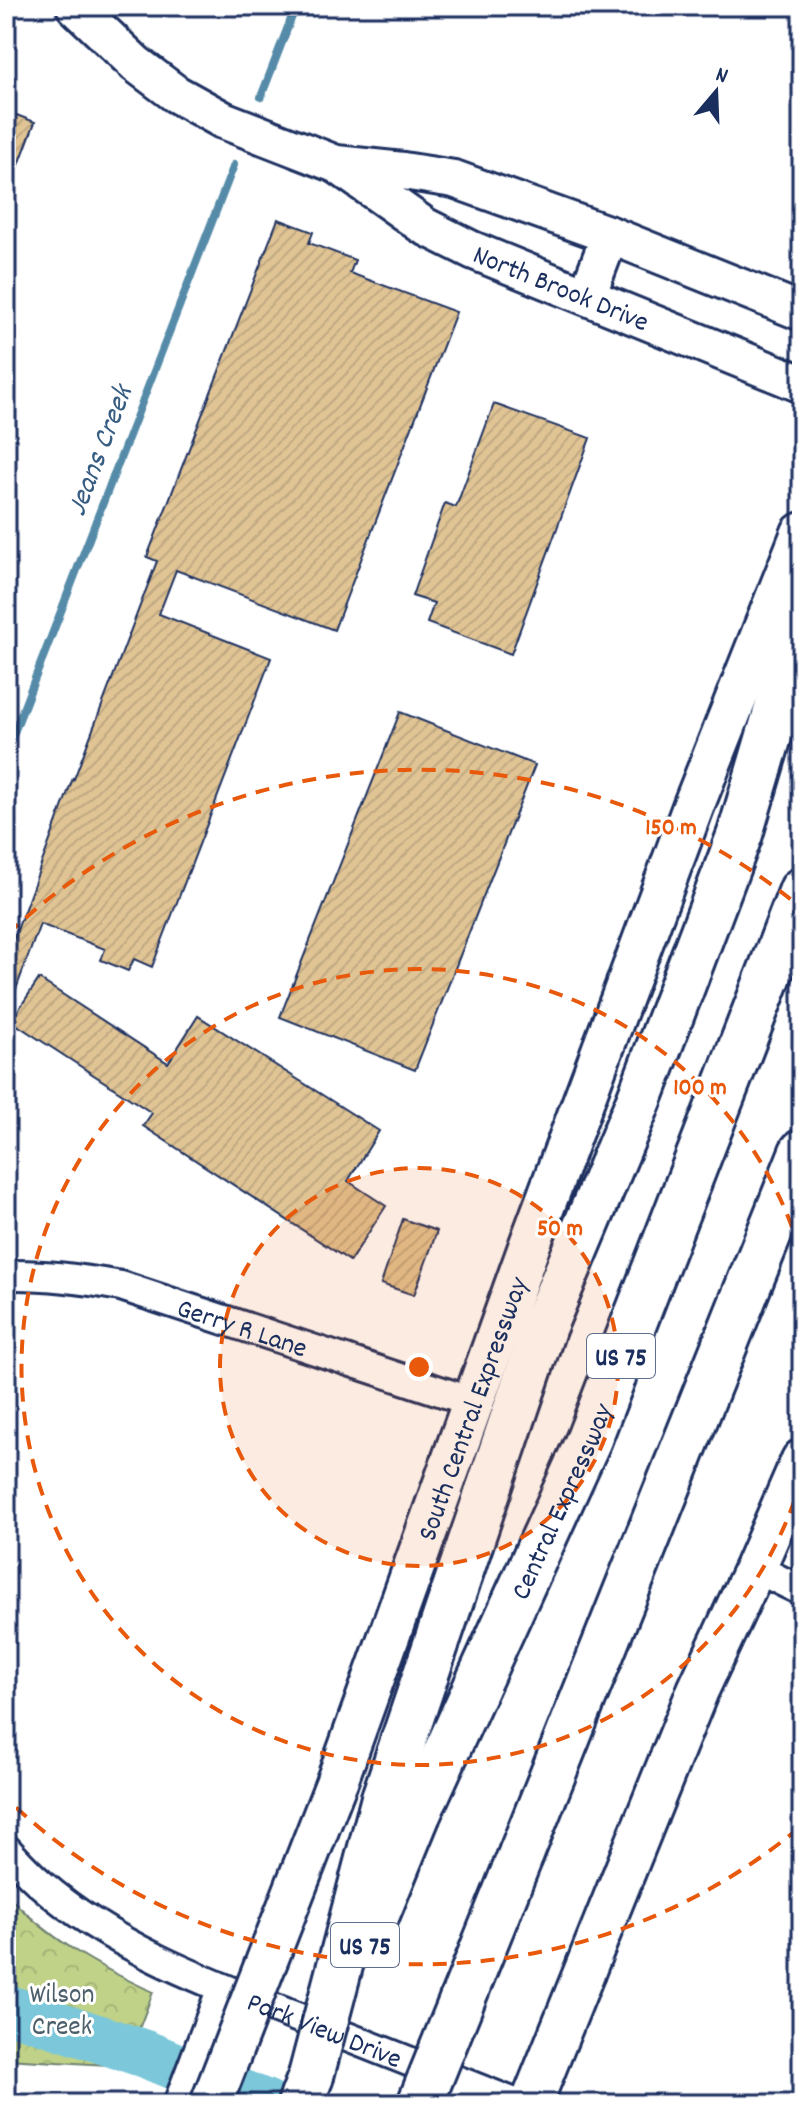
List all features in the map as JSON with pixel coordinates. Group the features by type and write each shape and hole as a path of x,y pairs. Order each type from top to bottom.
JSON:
{"highway":[{"path":"401,1806 544,1326 639,1100 740,834 802,625"},
{"name":"Central Expressway","path":"306,2090 401,1806 589,1439 802,890"},
{"path":"420,2104 802,1152"}],"main road":[{"name":"South Central Expressway","path":"211,2104 337,1781 530,1244 693,807 802,533"},
{"path":"531,2104 698,1690 802,1460"}],"street":[{"name":"North Brook Drive","path":"75,6 136,64 176,94 223,120 336,164 424,226 472,250 802,384"},
{"name":"North Brook Drive","path":"336,164 454,179 610,235 802,312"},
{"path":"587,296 610,235"},
{"name":"Gerry R Lane","path":"6,1275 36,1274 121,1286 473,1402"},
{"path":"755,1568 802,1591"},
{"name":"Park View Drive","path":"6,1849 41,1884 83,1916 148,1953 222,1988 517,2104"},
{"path":"178,2104 222,1988"}],"green space":[{"name":"Wilson Creek","path":"6,1893 56,1938 153,1992 125,2066 6,2059"}],"building":[{"path":"6,111 35,122 8,194 6,193"},
{"path":"278,219 313,232 309,243 355,260 350,273 456,312 334,630 176,570 159,614 271,658 152,967 134,959 128,971 101,960 105,949 40,924 6,1011 6,960 157,561 147,557"},
{"path":"494,404 590,438 511,654 427,623 434,603 412,596 445,503 456,507"},
{"path":"400,712 535,765 415,1070 280,1017"},
{"path":"39,979 168,1063 198,1016 379,1131 348,1181 386,1206 350,1261 143,1126 152,1113 11,1021"},
{"path":"403,1219 437,1231 414,1295 381,1284"}],"waterway":[{"name":"Jeans Creek","path":"261,97 296,6"},
{"name":"Jeans Creek","path":"6,753 234,165"},
{"name":"Wilson Creek","path":"6,2008 145,2054 267,2104"}]}
